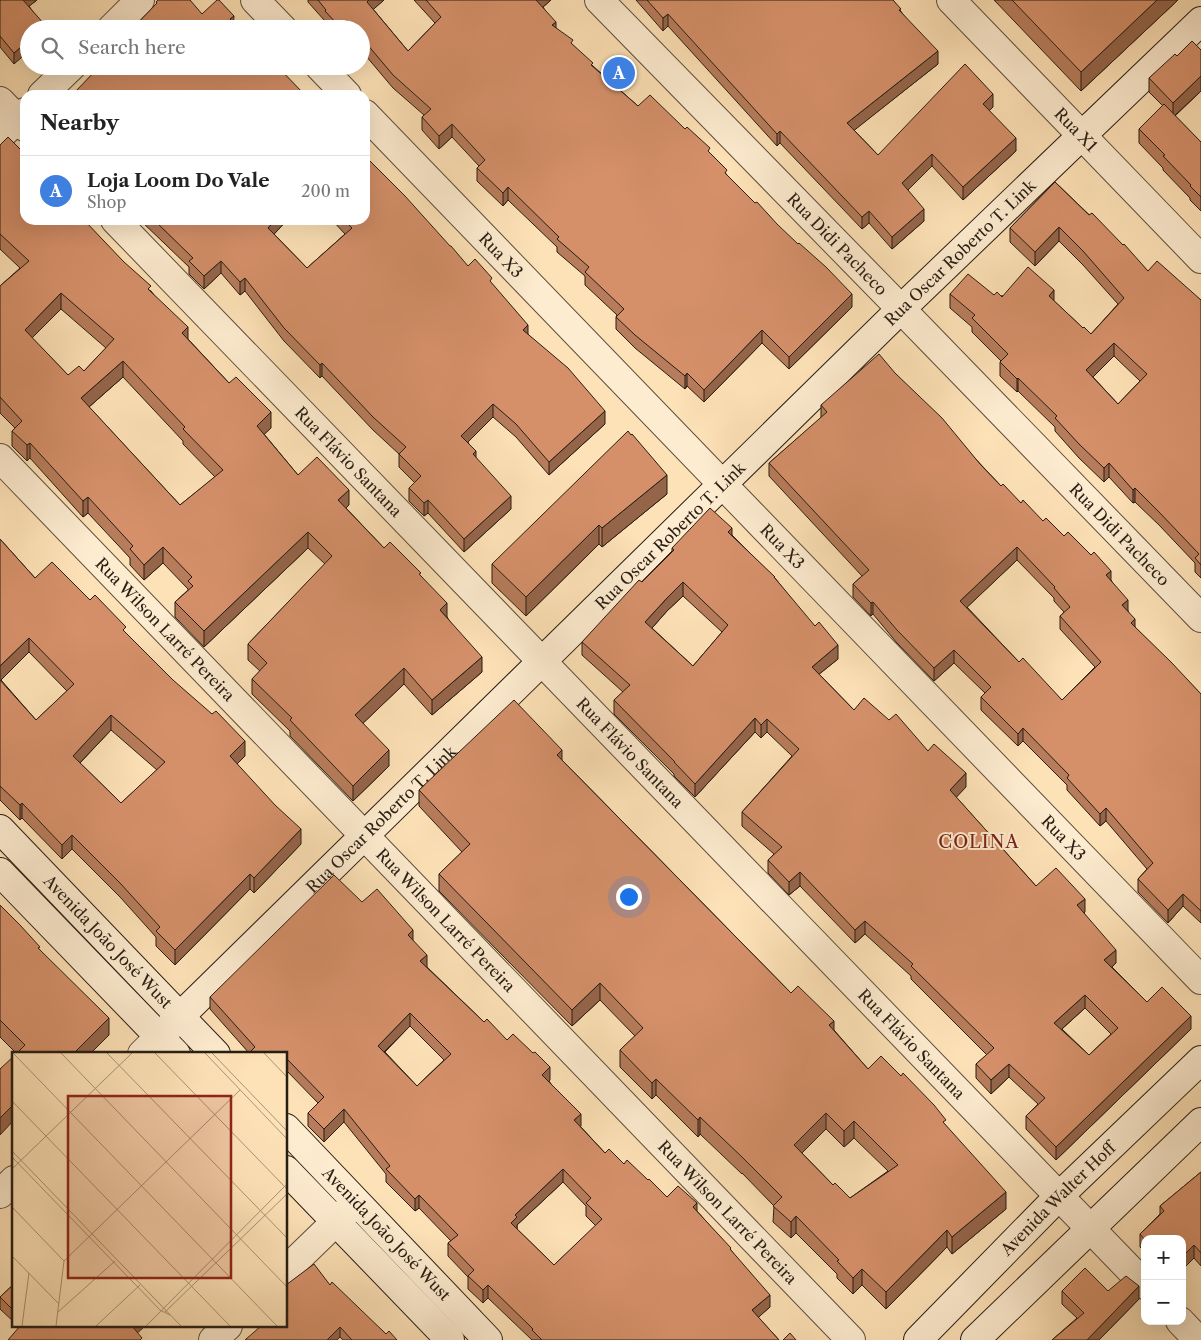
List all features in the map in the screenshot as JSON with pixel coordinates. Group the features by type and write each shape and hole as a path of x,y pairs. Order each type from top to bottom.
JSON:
{"street":[{"path":"119,20 140,0"},
{"path":"255,0 274,20"},
{"name":"Rua Didi Pacheco","path":"599,0 1201,618"},
{"name":"Rua X1","path":"950,0 1201,259"},
{"name":"Rua Oscar Roberto T. Link","path":"159,1048 181,1016 901,309 1201,21"},
{"path":"47,90 63,75"},
{"path":"328,75 342,90"},
{"name":"Rua X3","path":"370,119 1201,980"},
{"name":"Rua Flávio Santana","path":"120,225 1141,1281"},
{"name":"Rua Wilson Larré Pereira","path":"0,458 851,1340"},
{"name":"Avenida João José Wust","path":"0,829 214,1052"},
{"name":"Avenida João José Wust","path":"0,872 159,1048"},
{"name":"Avenida Walter Hoff","path":"918,1340 1059,1196 1201,1060"},
{"path":"975,1340 1201,1122"},
{"name":"Avenida João José Wust","path":"288,1130 488,1340"},
{"name":"Avenida João José Wust","path":"288,1172 450,1340"},
{"path":"0,1194 12,1182"},
{"path":"288,1268 356,1202"},
{"path":"1184,1325 1198,1340"},
{"path":"213,1340 226,1328"}],"building":[{"path":"0,0 23,0 41,20 20,20 20,48 14,53 0,36"},
{"path":"158,0 190,0 202,14 219,0 234,16 231,20 141,20"},
{"path":"318,0 369,0 367,2 408,51 441,17 426,0 536,0 556,22 552,25 573,40 571,43 593,63 591,65 638,106 650,95 685,129 687,127 710,148 708,151 727,170 725,173 755,203 757,202 798,244 826,267 852,294 789,357 762,330 704,390 687,373 685,376 616,317 624,309 585,272 589,267 557,239 559,237 508,187 503,193 477,168 485,160 452,124 439,136 422,117 431,109 393,75 370,48 370,20 333,20"},
{"path":"647,0 893,0 901,9 899,10 938,51 847,123 878,155 965,64 993,94 983,104 1016,138 963,187 932,154 902,183 924,209 892,237 869,211 862,217 780,131 777,134 668,14 663,18"},
{"path":"1012,0 1157,0 1081,72"},
{"path":"1192,41 1201,50 1201,76 1173,103 1149,78 1175,54 1177,56"},
{"path":"91,75 286,75 300,90 77,90"},
{"path":"1164,104 1201,142 1201,197 1163,156 1165,155 1139,129"},
{"path":"8,137 20,149 20,225 89,225 124,262 151,286 148,289 188,327 182,333 229,383 236,377 271,412 257,426 298,475 317,457 349,490 338,500 384,548 390,542 421,573 419,574 447,603 440,610 482,657 432,700 404,668 355,715 389,750 353,786 290,720 292,718 252,679 267,663 248,644 332,556 308,532 204,631 175,602 193,586 188,581 192,577 163,547 144,565 130,549 133,546 88,497 83,501 30,443 27,445 12,431 22,421 0,397 0,286 29,261 0,234 0,145","holes":["61,293 114,339 84,371 79,366 68,375 25,330","123,361 185,427 183,429 223,470 180,505 81,398"]},
{"path":"370,161 405,196 468,266 475,259 492,278 490,281 528,325 523,330 568,368 605,411 549,462 516,424 493,404 461,436 476,451 473,454 511,496 464,539 428,500 424,503 409,488 421,476 399,454 406,447 373,417 322,363 320,365 284,328 245,278 240,282 221,261 204,276 189,261 193,258 159,225 271,225 268,228 307,268 352,228 349,225 370,225"},
{"path":"1055,182 1089,215 1092,213 1148,271 1157,261 1201,300 1201,565 1195,558 1199,554 1159,512 1135,488 1133,490 1109,463 1104,468 1055,418 1057,416 1000,362 1008,354 972,318 975,315 950,294 968,274 994,295 997,292 1002,297 1028,267 1054,290 1049,296 1091,334 1124,298 1059,227 1035,252 1010,228","holes":["1114,343 1147,374 1118,404 1086,370"]},
{"path":"879,354 895,373 942,418 1001,486 1003,484 1021,503 1023,500 1043,521 1046,518 1064,536 1068,532 1091,555 1094,552 1111,571 1106,575 1128,600 1122,605 1135,619 1131,623 1201,694 1201,911 1183,894 1168,910 1138,879 1153,863 1106,808 1100,814 1067,778 1069,775 1023,728 1018,734 981,697 991,687 954,650 934,668 873,602 871,603 853,584 869,570 769,463 827,412 821,405","holes":["1017,547 1055,587 1070,607 1060,616 1101,662 1062,700 1023,658 1019,662 960,601"]},
{"path":"628,431 667,475 602,528 599,525 526,597 492,564"},
{"path":"710,508 732,528 728,532 775,577 815,626 819,622 838,645 812,667 854,710 864,698 889,720 896,714 928,751 934,744 966,773 950,790 1036,886 1056,868 1085,899 1077,905 1116,950 1104,960 1147,1002 1162,987 1191,1016 1056,1147 1026,1116 1045,1098 1009,1064 991,1080 976,1064 994,1048 911,966 913,964 865,921 855,930 800,872 789,882 768,860 782,847 742,812 799,749 767,719 761,725 755,718 695,784 614,700 630,685 582,642 639,580 642,582 674,550 672,548","holes":["683,582 728,625 693,666 645,622","1085,995 1118,1028 1089,1055 1054,1023"]},
{"path":"0,539 35,578 52,562 90,600 95,595 126,627 123,630 173,680 212,714 216,711 245,741 230,756 275,805 301,829 254,878 250,874 175,950 156,931 160,927 120,883 72,835 62,845 22,803 20,805 0,786 0,680 36,720 74,684 29,638 0,666","holes":["111,715 165,762 121,803 73,756"]},
{"path":"514,700 562,750 557,755 791,993 798,986 834,1021 829,1025 868,1069 881,1056 901,1076 903,1073 934,1105 946,1120 943,1122 1006,1192 952,1237 947,1230 886,1292 862,1269 853,1278 837,1261 839,1260 796,1216 791,1222 773,1206 782,1197 742,1157 700,1117 698,1120 656,1079 652,1083 620,1050 643,1028 600,983 572,1010 439,874 470,844 419,790","holes":["826,1113 844,1131 854,1121 898,1165 850,1198 835,1183 833,1185 794,1145"]},
{"path":"334,875 362,902 377,889 413,930 408,935 427,955 420,961 484,1022 487,1019 507,1040 513,1034 550,1067 542,1075 581,1114 574,1120 605,1153 609,1149 624,1164 627,1160 667,1197 678,1186 697,1203 693,1207 731,1248 770,1295 752,1310 779,1340 542,1340 488,1285 483,1290 468,1276 474,1270 448,1243 458,1235 419,1195 415,1199 386,1169 390,1166 344,1109 324,1129 308,1113 324,1097 288,1060 288,1052 250,1052 255,1047 210,997","holes":["410,1013 451,1054 417,1086 378,1046","563,1169 591,1198 586,1203 602,1219 554,1265 511,1223 517,1217 515,1215"]},
{"path":"0,905 40,947 38,948 109,1018 75,1052 18,1052 25,1045 0,1020"},
{"path":"12,1058 12,1106 0,1118 0,1069"},
{"path":"1201,1172 1201,1253 1194,1245 1186,1253 1186,1235 1141,1235 1140,1234 1164,1211 1160,1206"},
{"path":"314,1264 330,1285 332,1282 386,1334 389,1331 397,1340 352,1340 340,1327 327,1340 245,1340 259,1328 288,1328 288,1284"},
{"path":"1085,1268 1108,1291 1126,1276 1139,1286 1087,1340 1052,1340 1084,1313 1062,1291"},
{"path":"12,1286 12,1309 0,1297"},
{"path":"18,1328 134,1328 142,1338 140,1340 8,1340"},
{"path":"790,1333 796,1340 783,1340"}],"place":[{"name":"Loja Loom Do Vale","path":"619,73"}],"district":[{"name":"COLINA","path":"979,842"}]}
